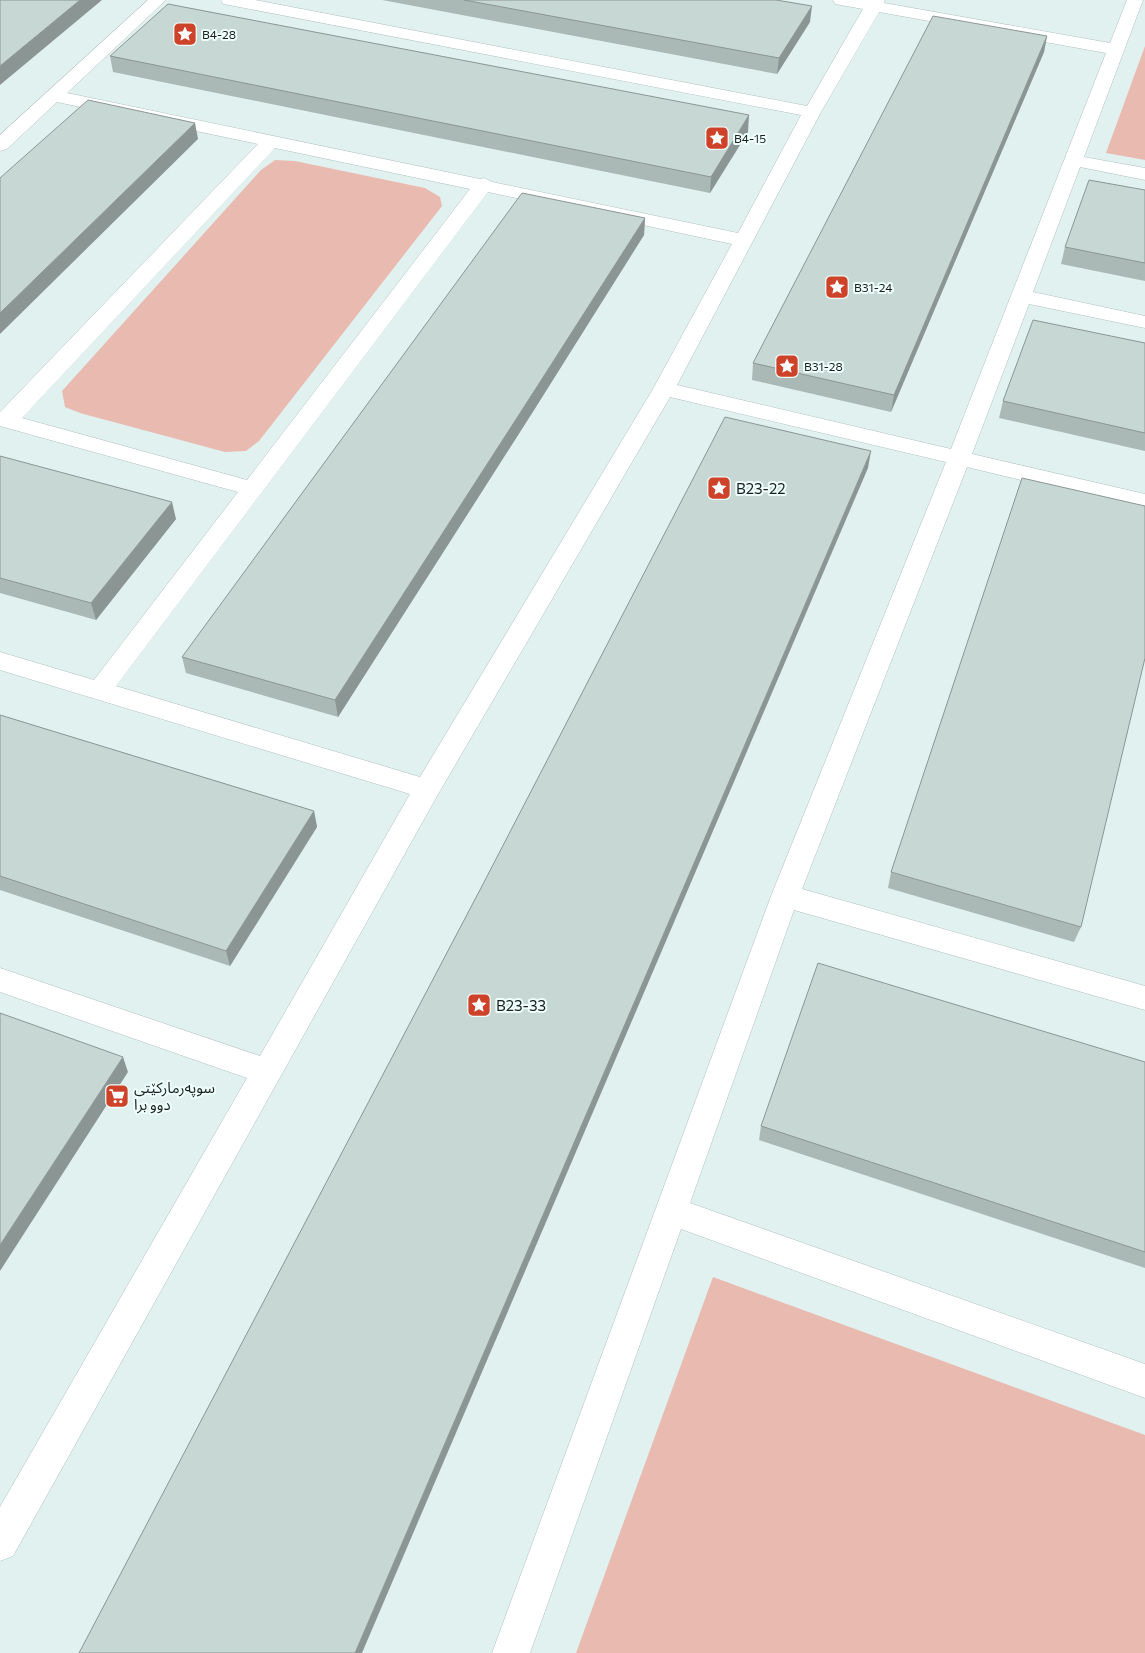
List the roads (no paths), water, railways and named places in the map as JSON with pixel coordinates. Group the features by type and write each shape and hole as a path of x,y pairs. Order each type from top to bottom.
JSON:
{"street":[{"path":"0,145 158,0"},
{"path":"230,0 812,112"},
{"path":"841,0 875,3 1114,49"},
{"path":"511,1653 785,896 960,458 1114,49 1135,0"},
{"path":"1139,0 1145,1"},
{"path":"0,1542 426,789 664,389 812,112 875,3"},
{"path":"55,96 484,184 743,240"},
{"path":"254,489 3,420 271,141"},
{"path":"1073,160 1145,174"},
{"path":"99,691 484,184"},
{"path":"1021,296 1145,322"},
{"path":"664,389 1145,502"},
{"path":"0,661 426,789"},
{"path":"785,896 1145,998"},
{"path":"0,980 266,1071"},
{"path":"671,1211 1145,1381"}],"place":[{"name":"B4-28","path":"185,34"},
{"name":"B4-15","path":"717,138"},
{"name":"B31-24","path":"837,287"},
{"name":"B31-28","path":"787,366"},
{"name":"B23-22","path":"719,488"},
{"name":"B23-33","path":"479,1005"},
{"name":"سوپەرمارکێتی دوو برا","path":"117,1096"}]}
